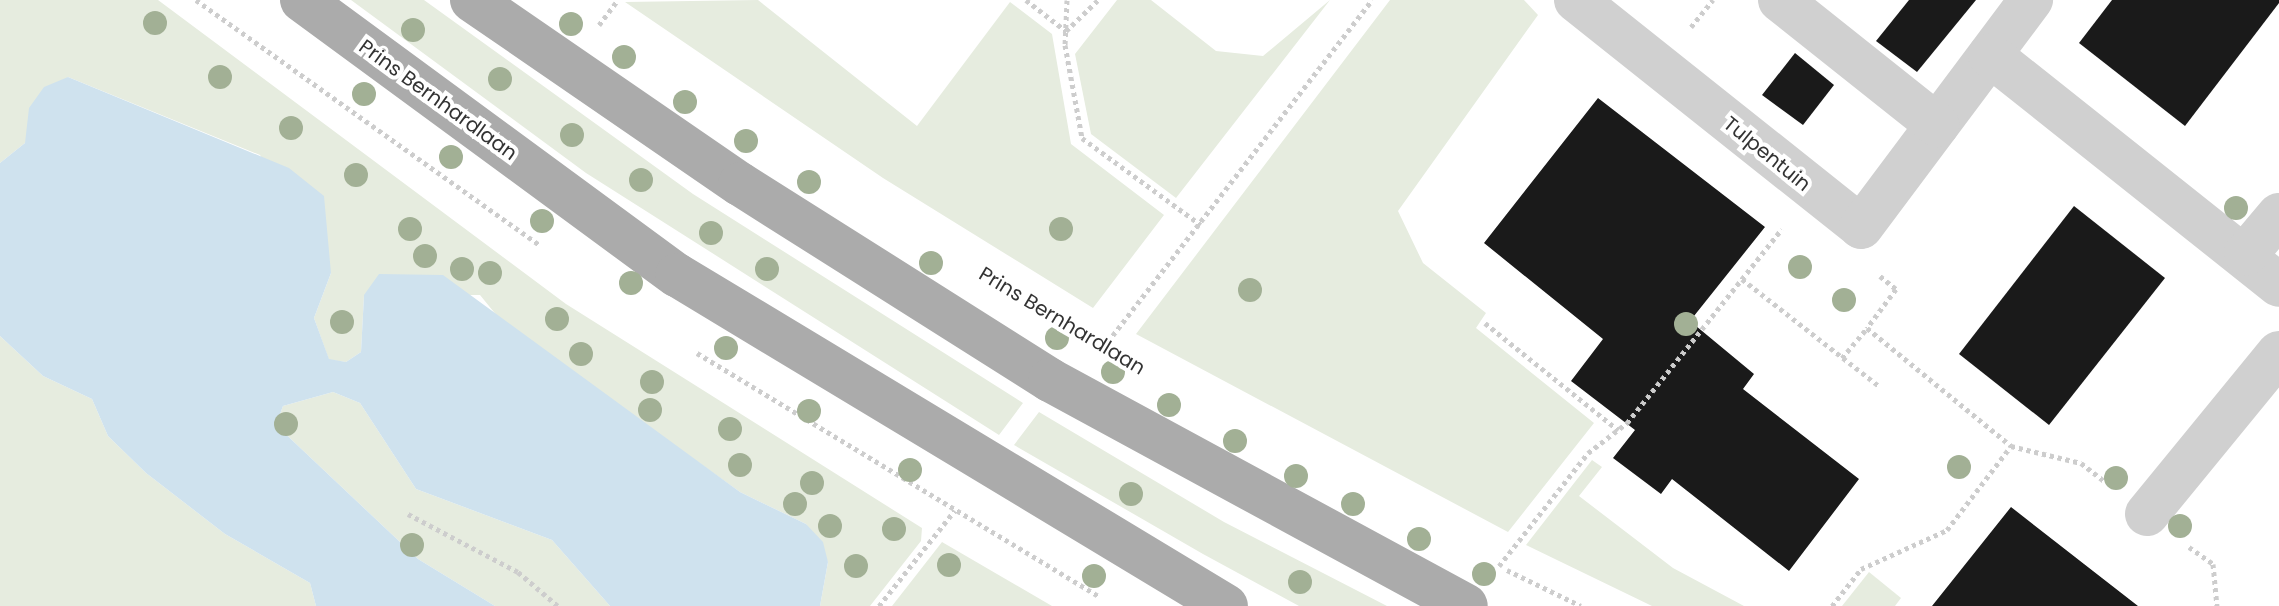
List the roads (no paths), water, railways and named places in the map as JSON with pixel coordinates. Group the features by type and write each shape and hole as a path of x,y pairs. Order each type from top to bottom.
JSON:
{"main road":[{"name":"Prins Bernhardlaan","path":"302,0 677,275 1226,606"},
{"path":"472,0 740,184 1050,380 1466,606"}],"street":[{"name":"Tulpentuin","path":"1576,0 1861,227 1937,125"},
{"path":"1780,0 1937,125 2031,0"},
{"path":"1990,55 2246,254 2279,285"},
{"path":"2246,254 2279,215"},
{"path":"2147,514 2279,353"}],"water":[{"path":"68,77 289,168 324,196 331,273 314,318 329,359 346,362 361,352 364,295 379,274 443,275 740,492 806,524 823,542 828,562 820,606 610,606 552,540 416,489 360,403 333,392 283,406 276,425 418,559 495,606 316,606 310,583 225,534 146,473 108,436 92,399 43,376 0,336 0,163 25,143 29,108 44,87"}]}
